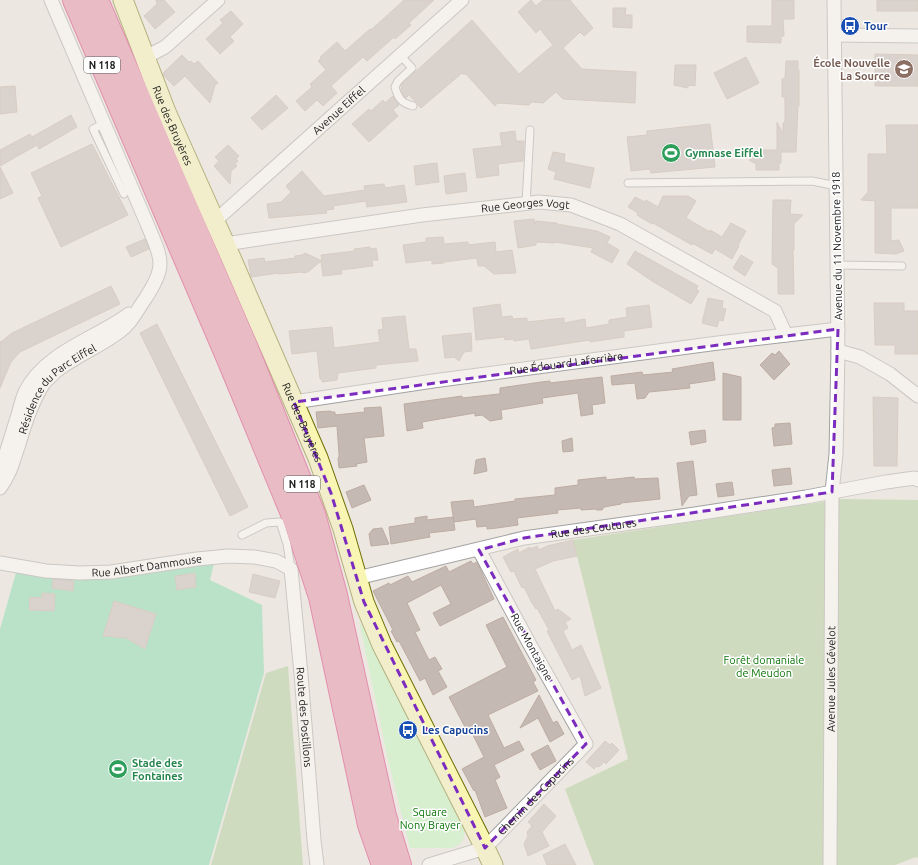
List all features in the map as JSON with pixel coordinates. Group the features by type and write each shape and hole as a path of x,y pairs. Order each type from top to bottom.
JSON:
{"highway":[{"name":"N 118","path":"74,0 139,125 247,348 314,514 336,595 386,816 400,865"},
{"name":"N 118","path":"97,0 139,125 228,359 295,522 320,597 369,825 383,865"}],"street":[{"path":"51,0 105,123"},
{"name":"Rue des Bruyères","path":"123,0 171,126 215,221 318,458 343,529 364,602 382,645 489,856"},
{"path":"144,58 165,47 218,0"},
{"name":"Avenue Eiffel","path":"215,221 462,0"},
{"name":"Avenue du 11 Novembre 1918","path":"832,492 836,454 838,351 834,0"},
{"path":"834,35 918,36"},
{"name":"Résidence du Parc Eiffel","path":"0,470 22,418 46,381 76,352 120,332 132,320 152,288 161,268 159,254 105,123"},
{"name":"Rue Georges Vogt","path":"225,244 422,215 539,202 571,205 620,224 775,310 786,335"},
{"name":"Rue Édouard Laferrière","path":"294,402 456,378 703,345 838,329"},
{"path":"838,351 860,357 890,374 918,396"},
{"name":"Résidence du Parc Eiffel","path":"0,488 8,476 22,418"},
{"path":"832,492 886,482 916,478 918,480"},
{"name":"Rue des Coutures","path":"357,578 524,538 832,492"},
{"name":"Avenue Jules Gévelot","path":"830,865 832,492"},
{"name":"Rue Montaigne","path":"479,550 529,644 586,744"},
{"name":"Rue Albert Dammouse","path":"0,563 46,571 80,573 111,572 197,559 228,556 276,561 291,569"},
{"name":"Route des Postillons","path":"291,569 317,865"},
{"name":"Chemin des Capucins","path":"489,856 586,744"},
{"path":"429,865 444,860 489,856"}],"lane":[{"path":"400,55 412,68 398,81 395,87 399,98 405,104 412,106"},
{"path":"105,123 93,129 124,194"},
{"path":"526,204 530,130"},
{"path":"628,184 812,181 837,186"},
{"path":"838,266 902,266"},
{"path":"242,535 266,523 280,522 287,544 291,569"}],"highlighted area":[{"path":"838,329 832,492 524,538 479,550 586,744 485,848 364,602 331,493 294,402"}],"green space":[{"name":"Forêt domaniale de Meudon","path":"842,499 918,500 918,858 916,857 895,865 594,865 565,789 628,759 573,540"},
{"name":"Stade des Fontaines","path":"214,563 210,580 262,605 264,673 209,865 0,865 0,629 17,569"},
{"name":"Square Nony Brayer","path":"359,621 366,632 379,661 465,829 464,837 461,843 453,848 410,848 389,764"},
{"path":"288,666 303,865 211,865 266,673"}],"building":[{"path":"156,0 164,0 175,12 155,29 144,16 157,4"},
{"path":"404,0 434,0 409,23 411,25 395,39 394,37 367,61 363,57 331,86 337,93 323,106 317,100 305,111 296,101 312,87 310,84 326,70 318,61 321,58 320,57 337,42 345,51"},
{"path":"531,0 536,6 543,0 570,0 593,28 584,36 580,32 563,48 582,69 636,72 635,103 563,99 556,92 543,103 532,102 529,105 497,103 495,106 465,73 464,75 462,73 421,108 409,95 406,98 404,96 401,89 402,84 472,20 519,74 553,45 540,29 536,33 518,12"},
{"path":"772,0 794,0 794,19 783,19 784,36 781,36 781,43 747,42 747,26 772,26"},
{"path":"877,0 918,0 918,11 877,11"},
{"path":"613,8 626,8 625,15 632,15 632,28 613,27"},
{"path":"231,11 243,24 230,37 234,41 220,54 206,39 223,23 220,20"},
{"path":"875,54 918,55 918,86 875,86"},
{"path":"182,55 189,62 191,61 194,64 198,61 218,83 215,85 210,103 185,76 174,86 164,76 163,73"},
{"path":"746,57 759,83 727,99 714,73"},
{"path":"786,61 798,61 799,70 799,106 796,152 781,152 781,163 779,163 779,170 756,170 756,164 749,160 756,156 756,150 777,150 777,122 783,134 783,123 785,123 785,97 782,97 782,79 785,78"},
{"path":"675,65 696,65 695,86 690,85 687,88 674,85"},
{"path":"15,86 17,112 0,114 0,87"},
{"path":"276,95 288,108 262,130 251,118"},
{"path":"393,96 399,105 393,110 398,116 369,142 352,124 369,109 371,111 383,100 385,103"},
{"path":"71,115 77,127 39,149 37,145 0,166 0,150 30,134 33,139 32,137"},
{"name":"Gymnase Eiffel","path":"710,124 715,167 651,173 650,169 631,171 627,137 647,135 647,131"},
{"path":"886,125 918,125 918,208 891,208 891,241 899,240 904,251 896,254 875,253 875,201 861,200 868,192 868,154 887,154"},
{"path":"515,131 516,141 524,141 523,161 498,164 499,175 477,178 473,149 502,146 500,133"},
{"path":"92,144 128,215 61,247 38,198 42,196 31,173"},
{"path":"228,145 239,156 236,159 238,161 235,164 237,166 231,171 230,184 214,166 219,161 215,157"},
{"path":"553,152 565,154 564,162 594,168 590,188 554,179 556,172 548,169"},
{"path":"437,163 439,182 416,185 414,166"},
{"path":"0,167 13,193 0,199"},
{"path":"302,171 324,196 365,190 364,186 384,184 385,188 404,185 407,202 367,207 366,201 333,206 334,209 326,210 327,213 269,218 267,204 281,202 291,192 286,186"},
{"path":"465,173 467,191 446,194 444,176"},
{"path":"663,196 688,196 696,201 686,218 710,232 710,230 722,237 731,223 746,231 732,259 715,249 712,254 692,243 692,245 653,223 652,224 637,215 638,213 628,207 635,197 645,202 646,200 658,207"},
{"path":"773,200 791,200 790,214 803,215 794,224 794,294 778,294 778,268 772,264"},
{"path":"534,219 535,225 536,221 557,223 597,231 610,237 607,243 619,250 612,263 591,252 593,248 555,242 536,242 536,245 518,248 514,221"},
{"path":"443,237 444,244 468,242 468,245 495,242 496,252 512,250 516,273 494,274 484,266 478,266 477,258 432,264 432,260 406,263 403,245 426,242 426,238"},
{"path":"145,239 149,249 131,257 126,247"},
{"path":"370,247 371,249 376,248 378,260 372,260 373,266 341,270 342,274 323,276 321,261 308,272 304,273 279,273 251,277 248,260 264,258 265,262 295,258 295,256 305,253 322,261 321,255 355,251 354,249"},
{"path":"635,251 698,286 696,289 699,291 691,304 627,264"},
{"path":"741,255 753,262 745,276 733,268"},
{"path":"111,286 120,304 20,352 11,362 0,388 0,342 12,333"},
{"path":"708,298 723,301 722,308 726,309 723,321 719,320 717,327 702,323"},
{"path":"874,303 904,303 904,311 918,311 918,354 895,354 895,345 875,345"},
{"path":"500,304 502,317 512,316 513,319 527,318 527,322 564,318 564,323 585,319 586,328 609,324 609,320 627,317 626,308 649,305 652,327 624,331 624,337 590,342 590,340 531,349 529,339 514,341 514,339 505,340 504,337 476,340 473,308"},
{"path":"405,316 409,349 416,349 418,361 376,365 376,368 338,373 337,380 322,382 322,379 320,379 317,351 292,354 289,331 332,327 334,348 380,342 378,330 383,329 382,318"},
{"path":"157,324 248,507 230,516 140,333"},
{"path":"471,333 472,351 464,352 459,361 454,357 445,358 442,336"},
{"path":"779,351 790,364 774,380 760,365 772,353 775,355"},
{"path":"713,362 715,380 689,384 690,388 649,392 645,398 637,399 635,383 612,385 611,376 642,372 643,375 673,372 672,369"},
{"path":"723,373 741,377 741,420 723,420"},
{"path":"602,377 605,403 592,405 593,414 581,416 578,393 542,398 543,403 501,410 502,419 490,421 482,415 475,416 475,413 422,422 423,428 407,431 404,404 462,396 462,398 499,394 500,388 541,382 550,381 550,383"},
{"path":"873,397 898,398 897,466 874,466"},
{"path":"381,407 384,436 364,438 367,462 356,464 357,466 339,468 337,426 318,428 316,412 331,411 335,412 335,415 365,412 364,408"},
{"path":"790,423 792,444 774,446 772,428 775,427 775,424"},
{"path":"705,430 706,442 691,445 689,432"},
{"path":"572,438 573,451 563,452 562,441"},
{"path":"485,458 487,471 474,474 476,460"},
{"path":"693,461 697,495 689,496 682,506 677,463"},
{"path":"790,468 792,484 774,486 772,470"},
{"path":"606,477 606,480 634,477 635,479 658,478 660,499 621,503 604,507 602,510 581,510 581,508 557,510 558,513 517,518 518,525 497,528 487,529 487,526 477,527 476,519 454,522 451,502 473,500 474,507 515,501 515,499 555,495 555,488 578,485 578,480"},
{"path":"732,482 734,495 718,497 716,484"},
{"path":"364,485 371,500 352,508 346,492"},
{"path":"427,516 427,520 453,517 455,530 429,533 430,537 391,544 389,527 415,523 415,518"},
{"path":"382,528 389,544 371,546 369,534 373,529"},
{"path":"573,540 577,556 553,561 535,569 555,611 558,609 571,619 565,622 568,628 563,631 572,650 581,645 601,688 585,696 580,676 572,680 537,608 536,609 532,603 524,587 522,588 514,571 511,572 503,557 518,549 519,553 530,547 531,549 537,546 539,550 547,546"},
{"path":"471,561 473,564 477,562 494,599 440,626 433,613 451,604 441,585 407,603 420,630 415,632 429,660 435,657 442,669 438,671 447,687 433,695 425,678 420,681 399,641 397,642 391,631 393,630 373,591 408,576 412,582 446,566 449,572"},
{"path":"195,573 196,587 177,590 175,576"},
{"path":"253,574 280,581 275,598 249,592"},
{"path":"53,579 74,581 73,591 52,588"},
{"path":"42,593 55,594 54,611 29,610 30,597 42,598"},
{"path":"114,601 156,614 145,649 126,638 103,636"},
{"path":"503,617 536,680 533,682 538,691 488,715 504,748 519,741 524,750 494,765 500,777 495,780 507,808 485,817 475,790 474,791 462,769 484,757 469,727 466,729 449,697 507,667 486,625"},
{"path":"539,695 553,723 557,721 564,734 550,742 538,718 520,728"},
{"path":"605,741 610,745 612,743 619,750 606,764 604,762 599,767 597,766 594,769 586,762"},
{"path":"548,745 556,761 540,770 531,754"},
{"path":"544,804 556,816 542,832 549,846 528,856 524,844 528,836 527,832 532,826 528,822"},
{"path":"565,844 576,865 547,865 543,855"}],"place":[{"name":"Tour","path":"850,26"},
{"name":"École Nouvelle La Source","path":"904,69"},
{"name":"Gymnase Eiffel","path":"671,153"},
{"name":"Les Capucins","path":"408,730"},
{"name":"Stade des Fontaines","path":"118,769"}]}
